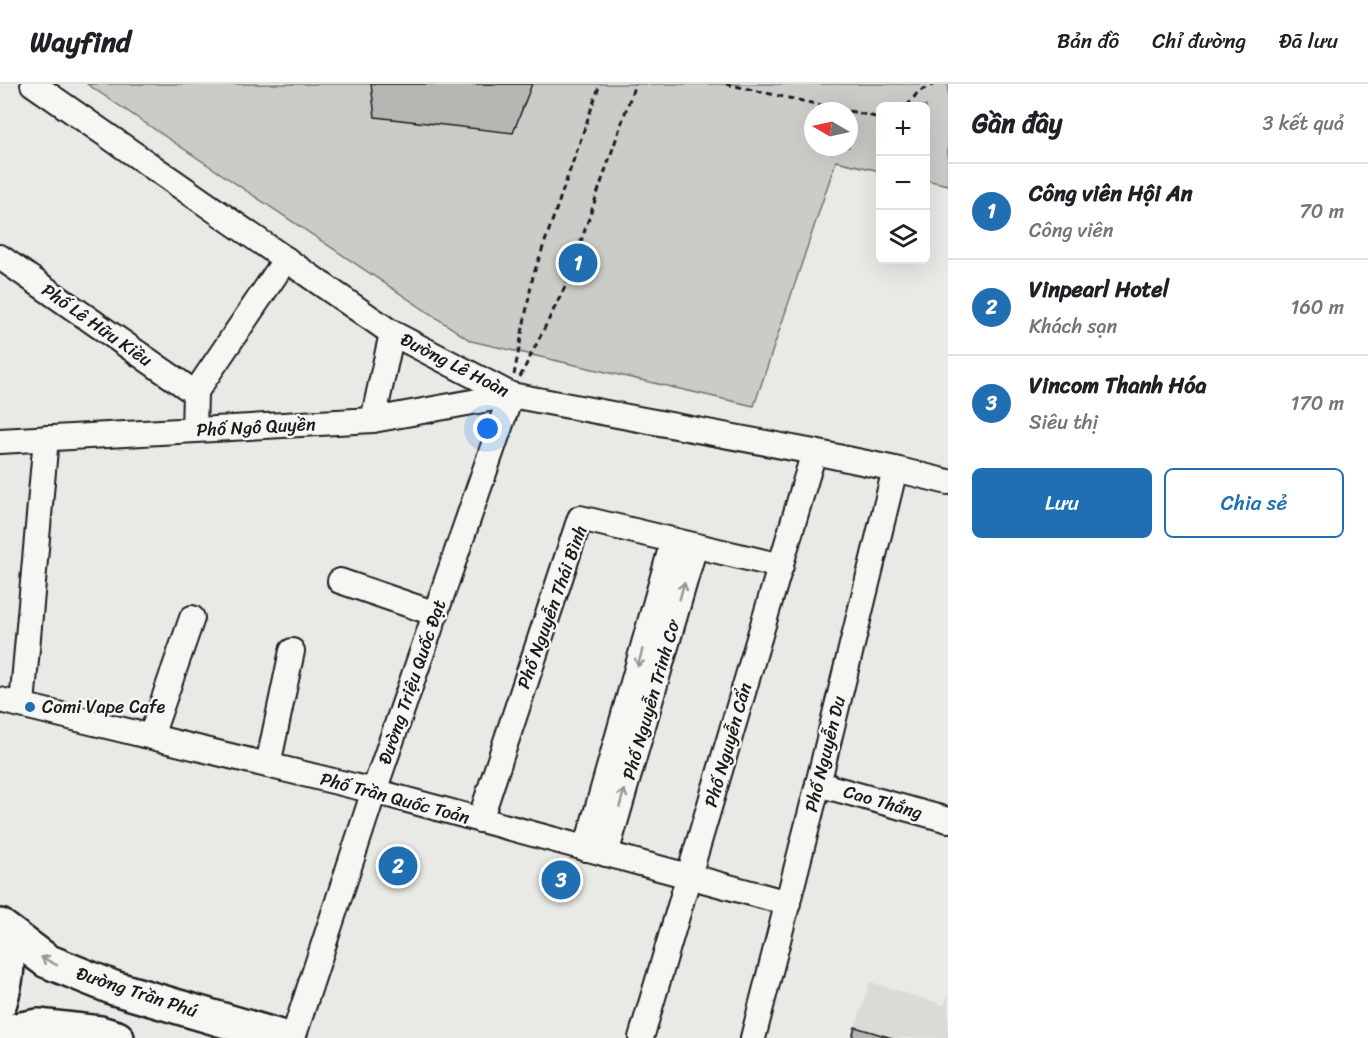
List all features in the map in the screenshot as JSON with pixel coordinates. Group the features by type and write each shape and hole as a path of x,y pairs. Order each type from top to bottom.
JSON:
{"highway":[{"name":"Đường Trần Phú","path":"0,926 47,962 105,984 284,1038"},
{"path":"0,932 7,949 8,976 0,1002"},
{"path":"0,1033 38,1026 100,1033 117,1038"}],"street":[{"name":"Đường Lê Hoàn","path":"33,84 392,333 511,395 814,452 948,482"},
{"name":"Phố Lê Hữu Kiều","path":"0,257 195,393"},
{"path":"194,430 195,393 286,260"},
{"path":"373,420 392,333"},
{"name":"Phố Ngô Quyền","path":"0,441 373,420 511,395"},
{"name":"Đường Triệu Quốc Đạt","path":"293,1038 374,791 511,395"},
{"path":"11,702 46,438"},
{"name":"Phố Nguyễn Cẩn","path":"641,1038 814,452"},
{"name":"Phố Nguyễn Du","path":"753,1038 895,469"},
{"name":"Phố Nguyễn Thái Bình","path":"480,820 580,518 781,566"},
{"name":"Phố Nguyễn Trinh Cơ","path":"596,852 684,543"},
{"path":"340,581 435,614"},
{"path":"151,736 192,618"},
{"path":"268,765 292,651"},
{"name":"Phố Trần Quốc Toản","path":"11,702 374,791 788,903"},
{"name":"Cao Thắng","path":"818,784 948,820"}],"path":[{"path":"511,395 533,276 600,84"},
{"path":"511,395 566,285 635,84"},
{"path":"726,84 807,102"},
{"path":"910,102 919,91 935,84"},
{"path":"858,113 876,117"}],"shaded area":[{"path":"87,84 948,84 948,185 930,181 930,102 876,102 876,170 836,161 754,406 471,341"},
{"path":"870,982 944,1005 948,994 948,1038 852,1038"}],"building":[{"path":"371,84 532,84 513,133 375,117"},
{"path":"855,1027 892,1038 852,1038"}],"place":[{"name":"Công viên Hội An","path":"578,263"},
{"name":"Comi Vape Cafe","path":"30,707"},
{"name":"Vinpearl Hotel","path":"398,866"},
{"name":"Vincom Thanh Hóa","path":"561,880"}]}
